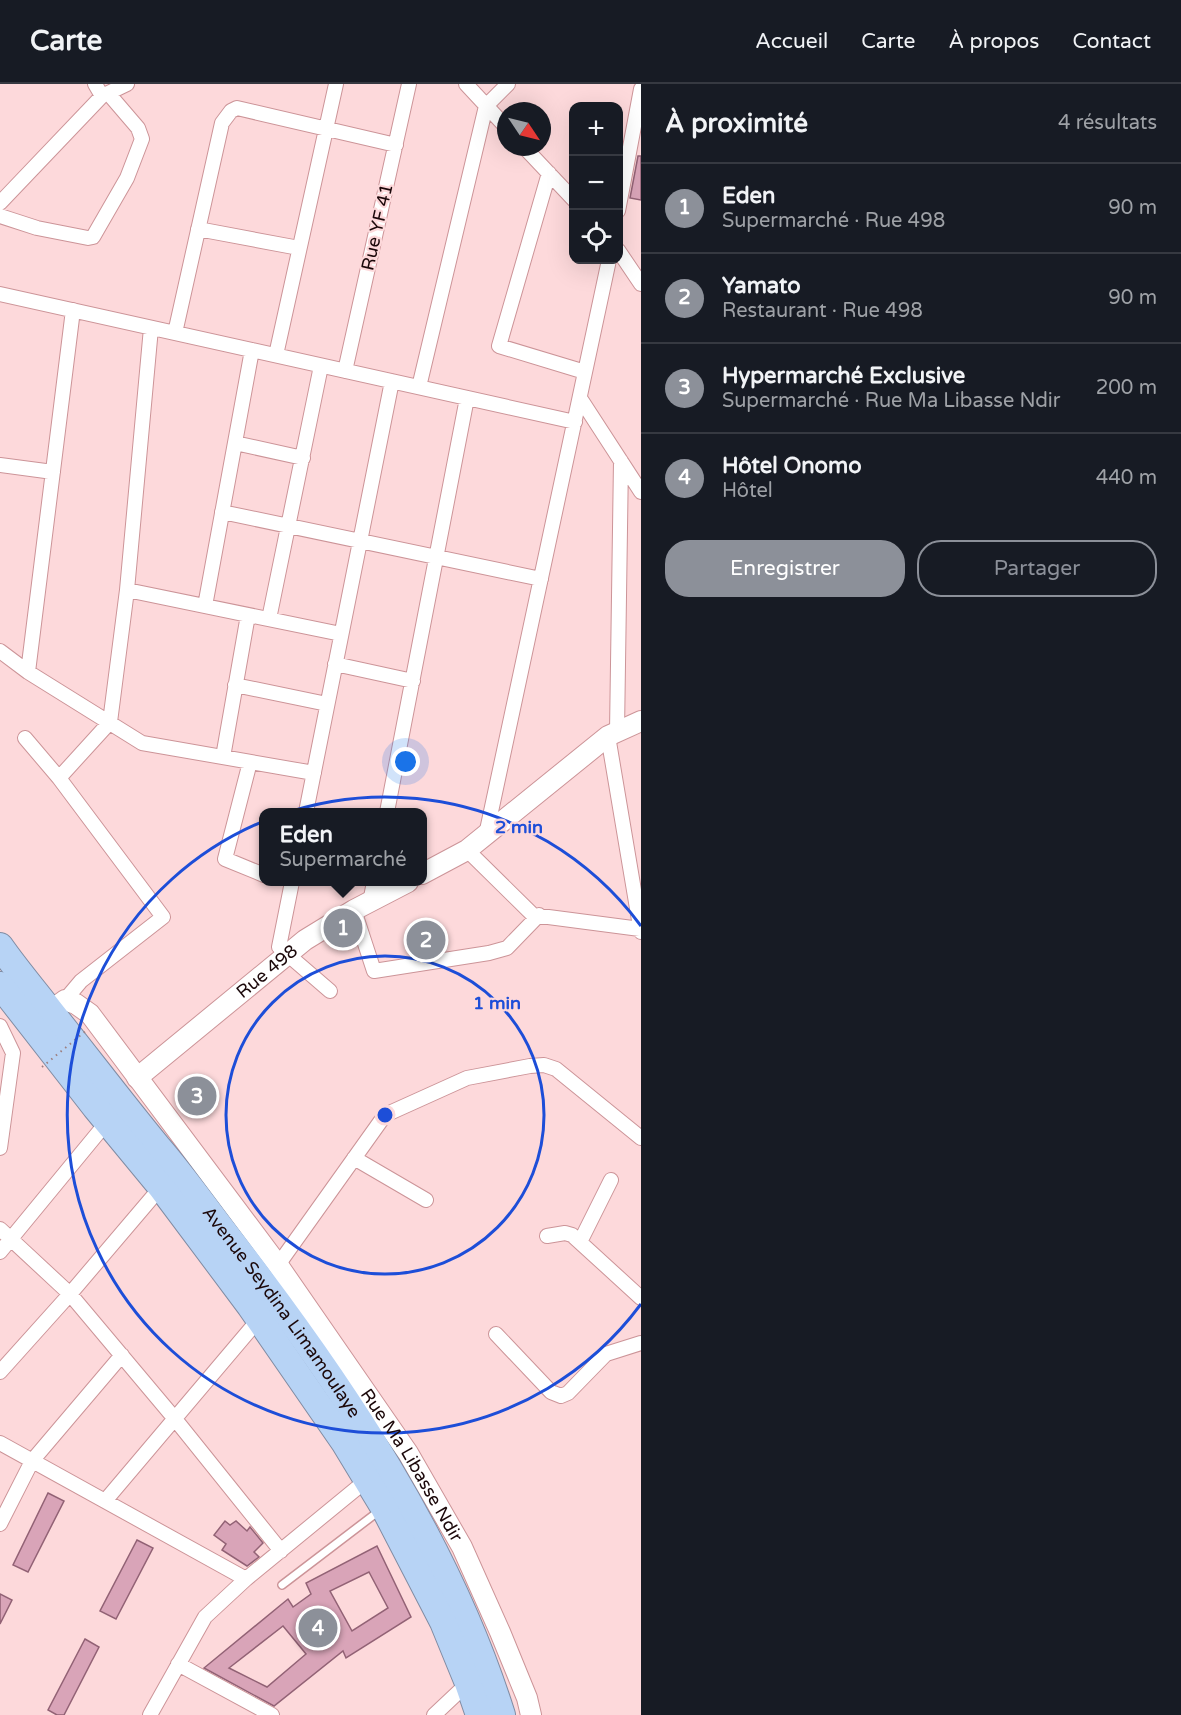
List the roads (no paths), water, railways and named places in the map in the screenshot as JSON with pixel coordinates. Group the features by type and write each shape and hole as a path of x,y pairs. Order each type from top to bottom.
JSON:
{"highway":[{"name":"Avenue Seydina Limamoulaye","path":"0,946 58,1005 305,1339 399,1484 432,1545 460,1605 502,1715"},
{"name":"Avenue Seydina Limamoulaye","path":"0,985 161,1187 260,1319 368,1479 443,1622 479,1715"}],"street":[{"path":"0,203 102,91 127,84"},
{"path":"276,355 336,84"},
{"name":"Rue YF 41","path":"345,371 409,84"},
{"path":"466,84 497,118"},
{"path":"419,387 486,106 508,84"},
{"path":"618,210 641,89"},
{"path":"0,216 37,228 93,237 128,178 142,140 138,129 102,91"},
{"path":"175,333 222,123 231,111 237,108 396,145"},
{"path":"533,156 569,196"},
{"path":"549,173 499,346 585,372"},
{"path":"198,229 299,248"},
{"path":"623,257 641,284"},
{"path":"486,835 608,264"},
{"path":"0,300 0,294 574,422"},
{"path":"28,672 73,310"},
{"path":"59,778 110,722 127,590 151,328"},
{"path":"205,606 252,350"},
{"path":"269,619 321,366"},
{"path":"307,808 392,381"},
{"path":"388,808 467,398"},
{"path":"580,398 641,492"},
{"path":"235,443 303,458"},
{"path":"467,850 533,915 640,930 612,734 621,462"},
{"path":"0,465 53,472"},
{"path":"222,512 541,579"},
{"path":"127,590 341,634"},
{"path":"223,757 248,615"},
{"path":"0,651 28,672 142,743 314,773"},
{"path":"335,664 412,681"},
{"path":"235,685 327,704"},
{"path":"427,872 467,850 612,734 641,722"},
{"path":"25,738 59,778 163,917 81,981 58,1005"},
{"path":"250,762 225,859 259,874"},
{"path":"287,886 279,947 330,991"},
{"path":"372,886 362,906 374,971 489,953 507,948 539,915"},
{"name":"Rue 498","path":"137,1078 287,953 362,906 400,886"},
{"name":"Rue Ma Libasse Ndir","path":"58,1005 76,1004 90,1014 278,1265 386,1420 427,1484 462,1547 500,1632 527,1698 531,1715"},
{"path":"0,1026 13,1053 0,1148"},
{"path":"278,1265 381,1120 391,1112 467,1078 530,1066 544,1065 556,1069 641,1138"},
{"path":"0,1252 5,1234 107,1122"},
{"path":"354,1158 426,1200"},
{"path":"580,1242 611,1180"},
{"path":"0,1372 161,1187"},
{"path":"547,1236 565,1233 572,1235 640,1296"},
{"path":"5,1234 70,1294 175,1419 280,1551"},
{"path":"105,1501 260,1319"},
{"path":"496,1334 551,1392 561,1396 568,1393 606,1354 641,1343"},
{"path":"0,1524 32,1461 122,1355"},
{"path":"0,1443 246,1579"},
{"path":"150,1715 205,1617 246,1579 368,1479"},
{"path":"178,1664 272,1715"},
{"path":"434,1715 468,1683"}],"lane":[{"path":"282,1584 384,1508"}],"place":[{"name":"Eden","path":"343,928"},
{"name":"Yamato","path":"426,940"},
{"name":"Hypermarché Exclusive","path":"197,1096"},
{"name":"Hôtel Onomo","path":"318,1628"}]}
